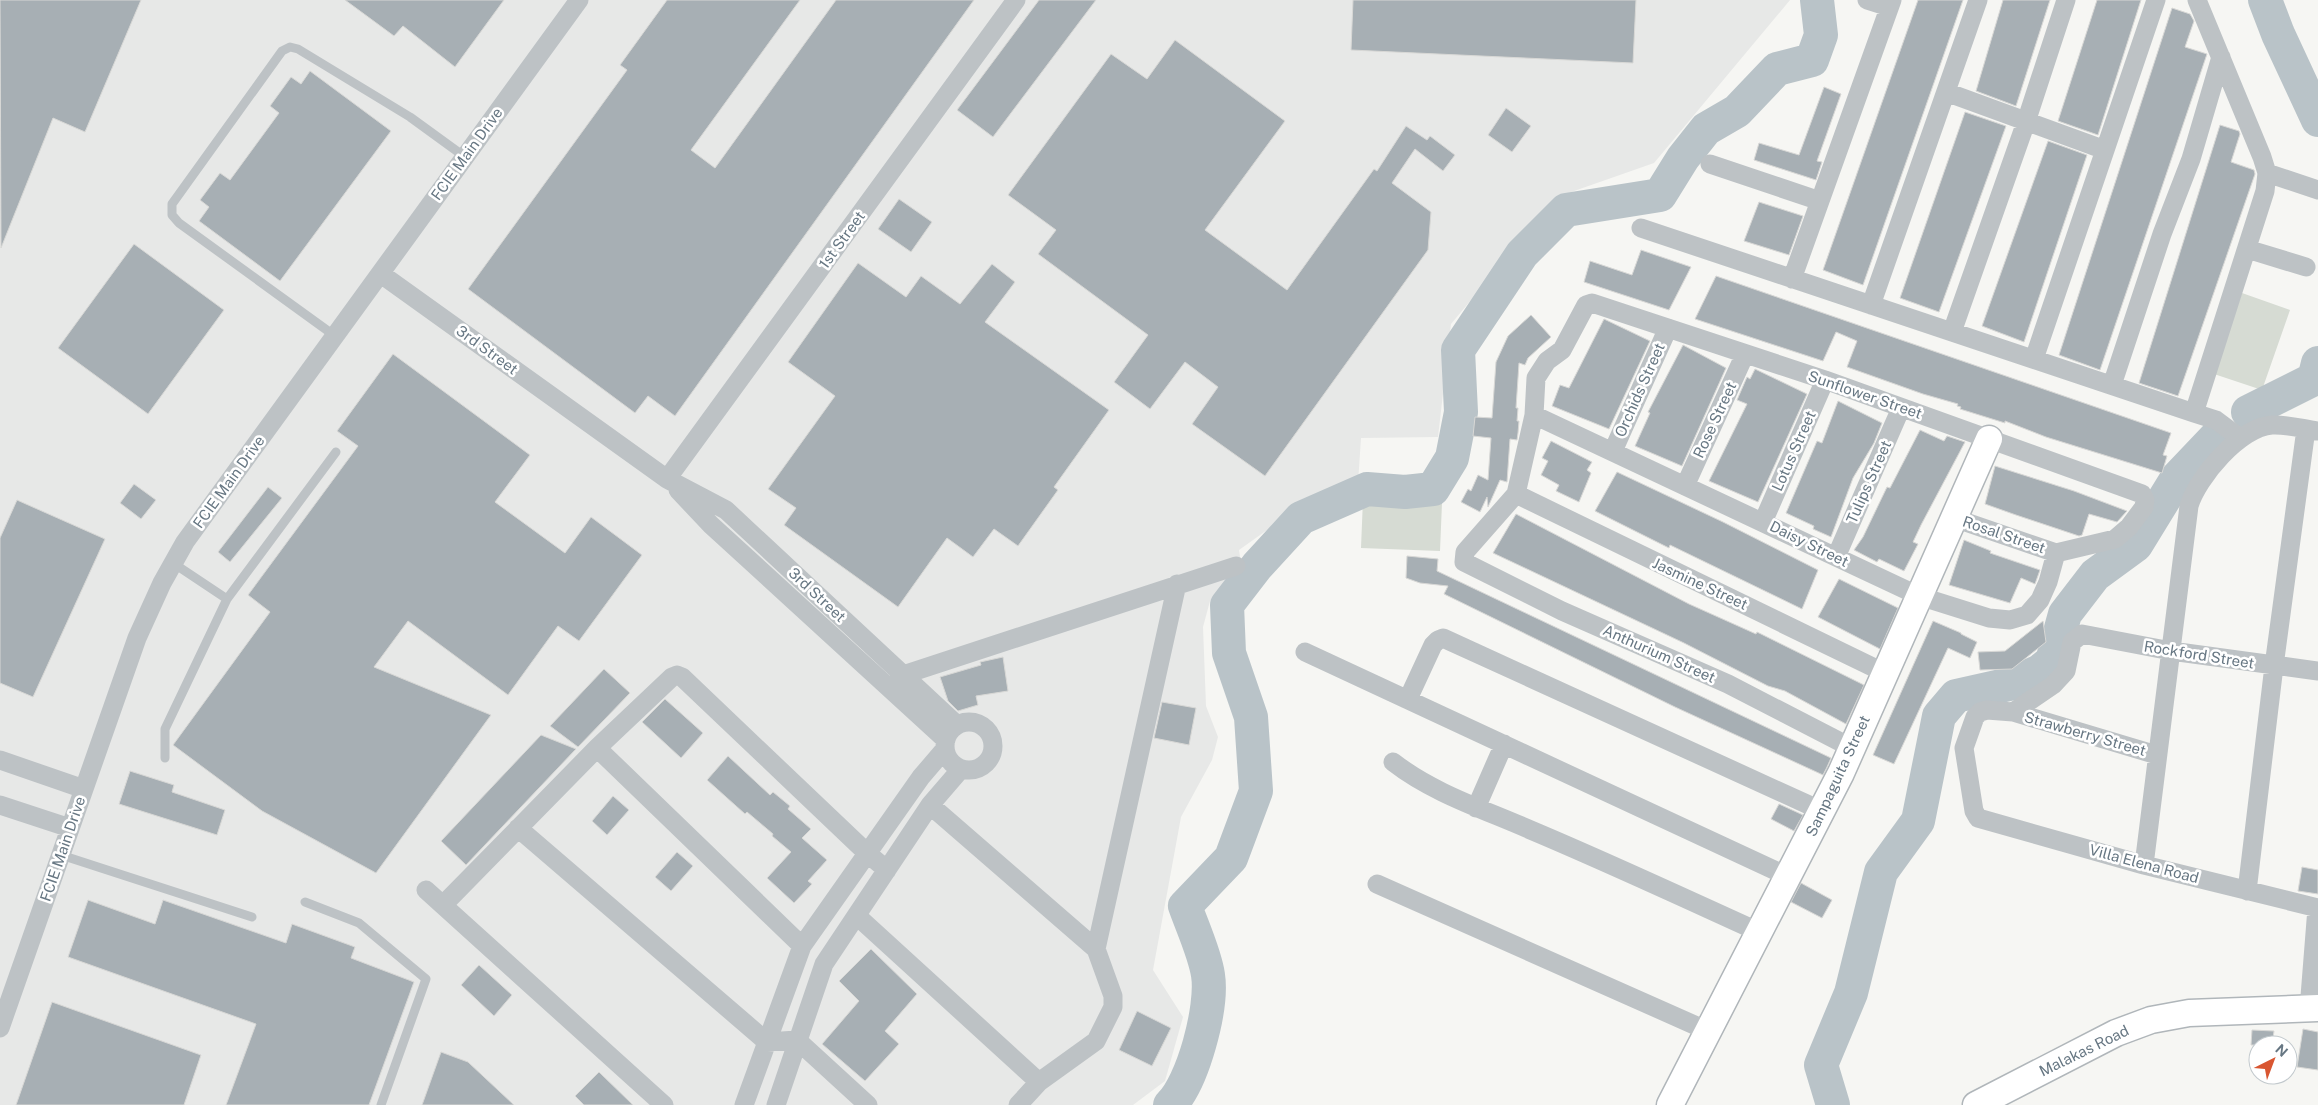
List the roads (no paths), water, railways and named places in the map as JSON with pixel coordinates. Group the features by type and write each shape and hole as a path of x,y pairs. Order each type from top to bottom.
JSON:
{"street":[{"name":"FCIE Main Drive","path":"0,1028 137,638 173,562 185,542 579,0"},
{"name":"1st Street","path":"667,478 1016,0"},
{"path":"1792,278 1890,4 1867,0"},
{"path":"1871,305 1978,0"},
{"path":"1952,332 2026,122 2066,0"},
{"path":"2034,359 2156,0"},
{"path":"2194,413 2264,191 2267,174 2262,157 2197,0"},
{"path":"2112,385 2162,234 2191,159 2221,57"},
{"path":"1946,92 2105,150"},
{"path":"1710,164 1820,201"},
{"path":"2267,174 2318,190"},
{"path":"1641,228 2216,420 2236,435"},
{"path":"2246,249 2306,267"},
{"name":"3rd Street","path":"381,274 667,478 711,525 897,682 949,738"},
{"name":"Sunflower Street","path":"1534,415 1536,378 1547,361 1562,350 1586,305 1592,303 1825,380 2142,494"},
{"name":"Orchids Street","path":"1613,451 1668,328"},
{"name":"Rose Street","path":"1685,486 1745,354"},
{"name":"Lotus Street","path":"1763,522 1825,380"},
{"name":"Tulips Street","path":"1836,557 1902,408"},
{"path":"1516,494 1534,415"},
{"name":"Daisy Street","path":"1534,415 1919,596 1989,618 2010,620 2027,615 2040,600 2048,582 2056,553"},
{"path":"2144,865 2189,506 2193,492 2236,435 2272,425 2312,430 2274,666 2247,891"},
{"name":"Sampaguita Street","path":"1670,1105 1822,811 1852,748 1989,439"},
{"name":"Anthurium Street","path":"1516,494 1465,552 1464,562 1562,611 1728,684 1852,748"},
{"name":"Jasmine Street","path":"1516,494 1885,673"},
{"name":"Rosal Street","path":"1954,518 2056,553 2116,539 2129,527 2144,507 2145,500 2142,494"},
{"path":"897,682 1177,584 1236,566"},
{"path":"1096,949 1177,584"},
{"name":"Rockford Street","path":"2013,712 2053,685 2066,671 2072,642 2082,634 2171,651 2318,671"},
{"path":"1408,699 1433,645 1443,638 1822,811"},
{"path":"1306,652 1789,877"},
{"path":"443,905 597,748 672,677 677,675 682,677 867,854 887,870"},
{"name":"Strawberry Street","path":"1974,811 1964,748 1975,717 1980,712 1986,710 2013,712 2157,755"},
{"path":"744,1105 802,946 921,777 949,738 966,722 975,722 984,727 993,739 992,754 983,766 968,770 961,769 948,758 949,738"},
{"path":"1476,808 1504,744"},
{"path":"597,748 802,946"},
{"path":"0,760 84,789"},
{"path":"1394,762 1412,776 1476,808 1533,830 1759,932"},
{"path":"776,1105 824,964 930,805 961,769"},
{"path":"0,805 70,828"},
{"path":"930,805 1096,949 1114,996 1113,1007 1096,1041 1039,1082 1018,1105"},
{"name":"Villa Elena Road","path":"1974,811 1978,818 1987,822 2144,865 2318,908"},
{"path":"518,828 767,1042 797,1040 868,1105"},
{"path":"1376,884 1708,1031"},
{"path":"426,890 664,1105"},
{"path":"2313,1009 2318,908"},
{"path":"857,916 1039,1082"},
{"name":"Malakas Road","path":"1976,1105 2116,1033 2151,1020 2189,1013 2313,1009"}],"lane":[{"path":"335,336 179,223 172,215 172,204 282,51 290,47 298,49 410,117 465,157"},
{"path":"166,758 165,729 227,599 336,452"},
{"path":"173,562 227,599"},
{"path":"61,855 252,918"},
{"path":"305,902 358,923 426,979 381,1105"}],"waterway":[{"path":"1170,1105 1186,1080 1200,1044 1209,989 1204,958 1185,906 1231,858 1256,791 1251,717 1229,653 1227,605 1257,566 1301,518 1367,489 1405,492 1433,489 1452,458 1461,412 1458,350 1522,254 1566,210 1660,195 1683,158 1706,129 1737,111 1777,69 1812,60 1821,35 1817,0"},
{"path":"2265,0 2278,34 2318,120"},
{"path":"2248,412 2314,379 2318,363"},
{"path":"1833,1105 1821,1065 1851,993 1881,872 1918,821 1939,716 1956,696 2014,683 2040,671 2052,661 2065,614 2095,575 2136,545 2177,478 2216,437"}]}
